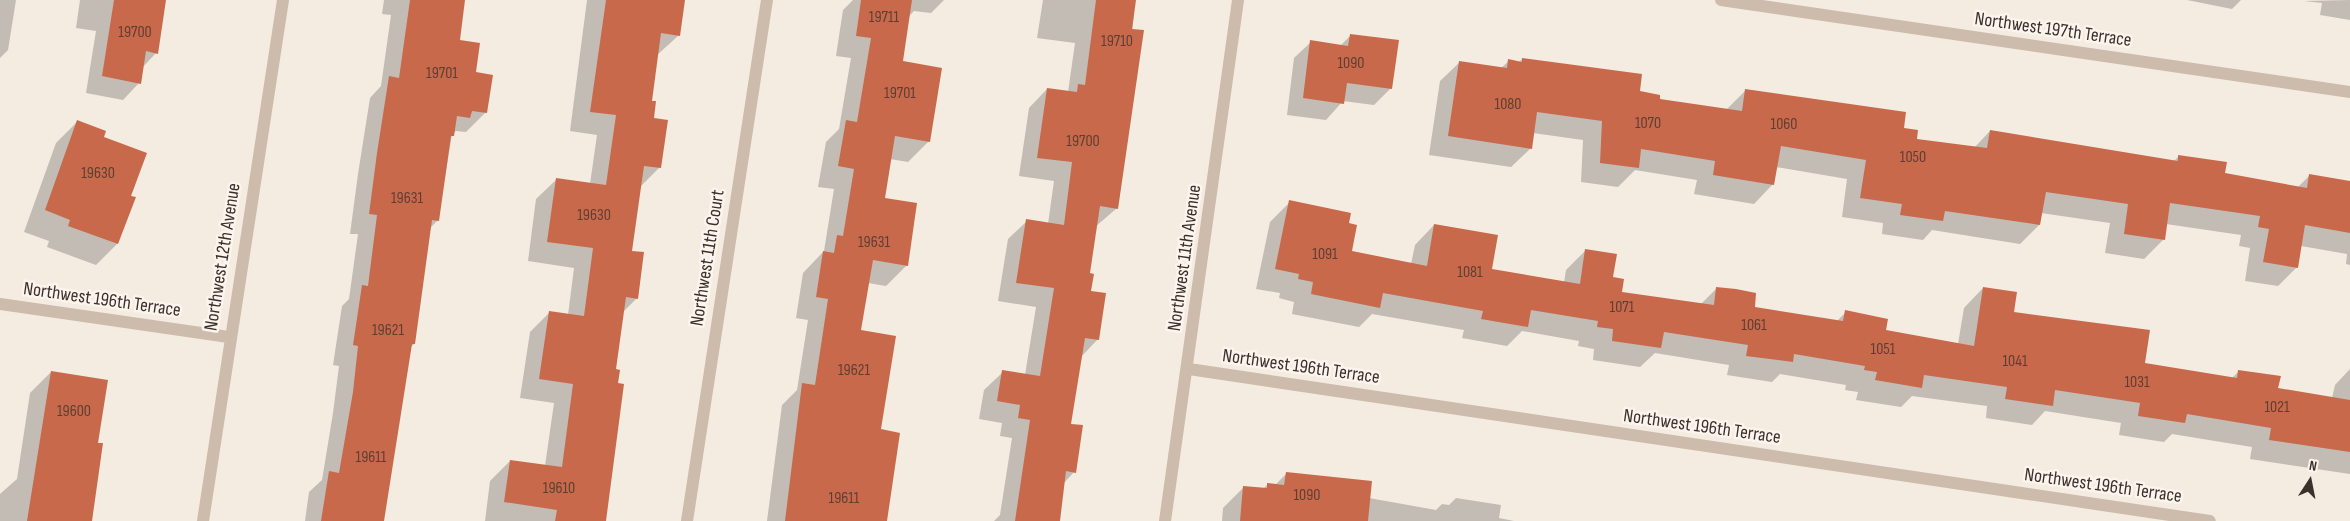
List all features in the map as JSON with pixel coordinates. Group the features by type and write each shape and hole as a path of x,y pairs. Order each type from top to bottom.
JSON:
{"street":[{"name":"Northwest 12th Avenue","path":"203,521 229,337 283,0"},
{"name":"Northwest 11th Court","path":"686,521 767,0"},
{"name":"Northwest 11th Avenue","path":"1165,521 1189,369 1238,0"},
{"name":"Northwest 197th Terrace","path":"1721,0 2350,92"},
{"name":"Northwest 196th Terrace","path":"0,304 229,337"},
{"name":"Northwest 196th Terrace","path":"1189,369 2210,521"}],"building":[{"path":"114,0 166,0 158,54 146,51 141,84 102,76"},
{"path":"410,0 465,0 460,40 480,43 476,72 493,75 487,113 472,111 470,118 457,116 454,136 451,136 439,221 432,220 415,344 412,344 384,521 321,521 329,471 339,473 353,392 358,346 353,345 362,285 368,286 377,215 369,214 377,153 389,76 399,78"},
{"path":"606,0 685,0 680,36 661,33 652,101 656,101 654,118 668,120 661,168 644,166 632,251 644,252 638,299 626,297 616,369 620,370 618,383 624,384 606,521 555,521 557,510 504,502 510,460 562,467 573,384 539,379 549,311 584,316 593,248 547,242 556,178 606,185 616,115 590,112"},
{"path":"861,0 912,0 903,61 942,68 930,142 895,136 885,198 917,203 908,266 873,260 861,330 896,336 881,429 900,433 887,521 785,521 802,383 815,385 828,299 816,297 823,251 834,253 837,235 843,236 854,169 838,166 846,120 857,122 871,38 856,36"},
{"path":"1096,0 1136,0 1132,29 1144,30 1118,209 1100,206 1090,273 1094,274 1091,291 1106,293 1099,340 1085,338 1071,424 1083,425 1076,473 1066,471 1060,521 1015,521 1030,420 1018,418 1020,405 997,401 1002,370 1040,376 1054,288 1016,283 1026,219 1064,225 1072,162 1037,158 1047,88 1077,92 1078,84 1085,85"},
{"path":"1350,34 1399,40 1392,89 1347,83 1344,104 1303,98 1310,40 1348,46"},
{"path":"1522,58 1642,74 1640,91 1660,95 1660,99 1742,111 1745,89 1906,112 1904,128 1918,130 1917,139 1987,148 1990,130 2178,161 2178,155 2227,162 2225,173 2307,188 2309,174 2350,181 2350,233 2305,225 2298,268 2263,262 2269,229 2258,227 2260,216 2170,203 2165,240 2124,234 2128,204 2046,192 2040,225 1945,211 1943,221 1900,215 1902,204 1860,198 1866,160 1781,146 1774,185 1713,175 1715,161 1641,149 1639,168 1600,163 1602,121 1537,112 1532,149 1448,136 1459,61 1507,68 1508,59 1522,62"},
{"path":"77,120 106,131 104,137 147,153 131,196 136,197 118,244 68,226 70,220 45,210"},
{"path":"1289,200 1351,213 1349,223 1357,225 1352,251 1427,266 1434,224 1498,235 1492,269 1580,284 1585,249 1617,254 1613,277 1624,279 1622,292 1714,305 1716,287 1736,289 1756,293 1755,307 1843,321 1845,310 1888,319 1886,330 1974,346 1983,287 2017,292 2014,312 2150,330 2145,363 2237,378 2238,370 2281,376 2278,388 2350,400 2350,452 2269,440 2271,428 2187,414 2185,423 2138,416 2140,403 2055,390 2053,406 2005,399 2007,387 1924,375 1922,388 1875,380 1877,372 1864,370 1865,366 1794,354 1793,362 1746,356 1748,345 1664,332 1661,348 1612,341 1613,329 1597,327 1598,321 1531,310 1528,327 1481,319 1483,311 1383,293 1380,308 1311,294 1313,282 1298,279 1299,274 1275,269"},
{"path":"51,371 108,380 98,443 103,443 92,521 27,521"},
{"path":"1286,472 1372,481 1368,521 1240,521 1243,486 1267,488 1267,483 1284,485"}]}
